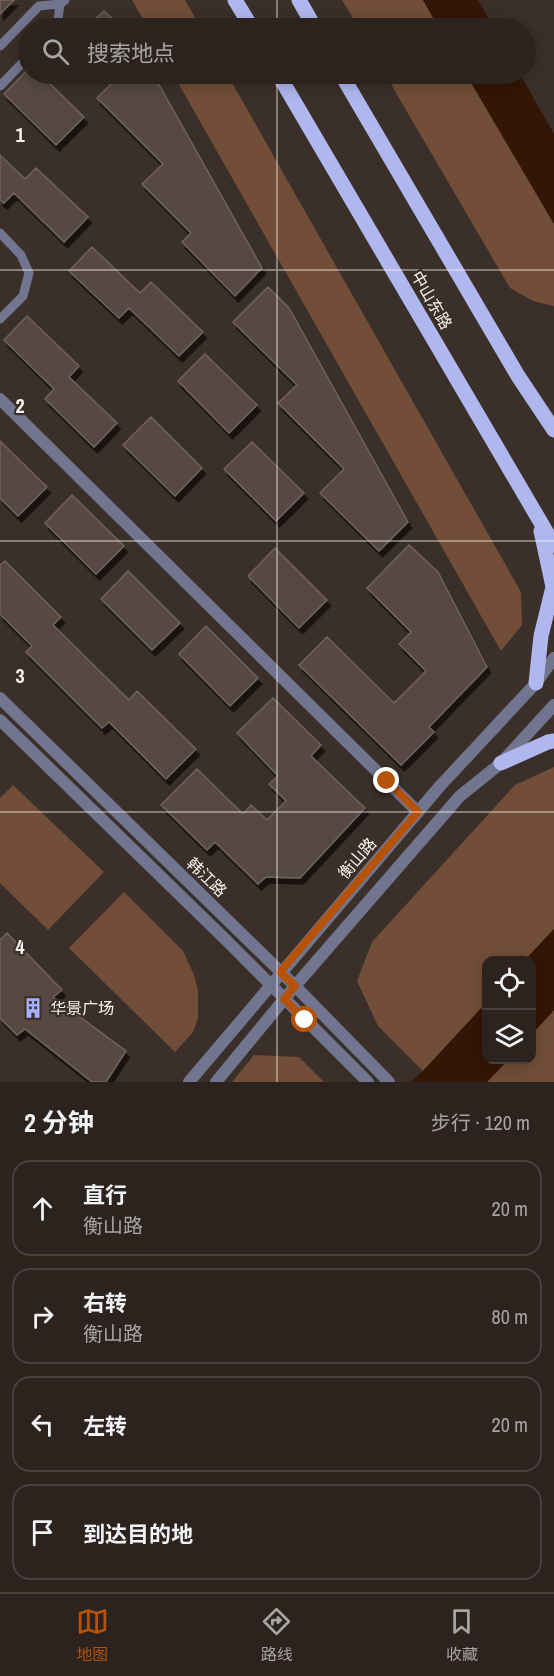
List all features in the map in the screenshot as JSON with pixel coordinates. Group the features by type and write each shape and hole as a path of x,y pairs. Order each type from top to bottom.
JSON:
{"main road":[{"path":"235,0 246,18"},
{"path":"298,0 309,18"},
{"name":"中山东路","path":"284,84 554,545"},
{"path":"348,84 518,376 554,430"},
{"path":"536,683 541,636 554,587 538,517"},
{"path":"501,763 554,741"}],"street":[{"path":"0,399 418,812"},
{"name":"衡山路","path":"189,1082 280,972 418,812 536,683 554,658"},
{"name":"韩江路","path":"0,698 295,986 386,1079"},
{"path":"216,1082 295,986 460,796 501,763 554,705"},
{"name":"韩江路","path":"0,720 368,1082"}],"lane":[{"path":"27,18 39,6 63,2 59,18"},
{"path":"0,46 18,28"},
{"path":"0,86 18,67"},
{"path":"0,233 21,255 29,273 22,296 0,319"}],"shaded area":[{"path":"132,0 185,0 195,18 142,18"},
{"path":"342,0 423,0 433,18 353,18"},
{"path":"423,0 478,0 488,18 433,18"},
{"path":"179,84 233,84 521,592 522,625 501,651"},
{"path":"391,84 472,84 554,224 554,306 533,301 510,288"},
{"path":"472,84 526,84 554,134 554,224"},
{"path":"554,767 554,929 529,956 482,956 482,1007 423,1071 378,1026 357,981 372,942 515,785"},
{"path":"13,785 104,872 48,930 0,883 0,798"},
{"path":"124,892 183,951 194,975 198,990 198,1018 193,1032 175,1052 69,948"},
{"path":"554,929 554,1010 536,1030 536,956 529,956"},
{"path":"482,1007 482,1064 504,1064 487,1082 410,1082"},
{"path":"554,1010 554,1082 487,1082 504,1064 536,1064 536,1030"},
{"path":"254,1055 299,1057 324,1082 232,1082"}],"building":[{"path":"0,0 14,0 0,14"},
{"path":"104,11 111,18 97,18"},
{"path":"18,79 18,84 50,84 84,117 56,145 4,94"},
{"path":"111,84 159,84 262,268 235,296 182,242 191,233 142,184 163,164 97,98"},
{"path":"0,155 25,179 36,168 88,217 64,242 14,193 4,203 0,200"},
{"path":"92,247 140,293 151,282 203,332 179,356 129,308 119,318 69,271"},
{"path":"268,287 289,308 408,522 379,551 320,493 344,469 278,403 297,385 233,322"},
{"path":"27,316 79,366 69,377 117,423 94,447 45,399 54,389 4,340"},
{"path":"205,354 257,405 229,433 178,381"},
{"path":"151,417 202,468 175,496 123,445"},
{"path":"0,441 47,487 18,516 0,498"},
{"path":"252,442 304,493 276,521 224,469"},
{"path":"72,495 124,546 96,574 45,523"},
{"path":"409,545 438,572 487,667 429,727 434,732 401,765 299,665 327,637 394,703 426,671 399,644 411,632 367,588"},
{"path":"275,548 327,600 299,628 248,576"},
{"path":"5,561 61,617 53,625 129,700 137,691 196,749 166,779 109,722 102,728 26,652 32,646 0,614 0,565"},
{"path":"128,571 180,623 152,650 101,599"},
{"path":"206,626 258,678 230,706 179,654"},
{"path":"273,698 321,745 311,756 365,808 300,878 266,877 258,884 215,842 207,850 161,805 197,769 243,814 251,805 267,820 286,801 269,784 278,776 237,733"},
{"name":"华景广场","path":"7,933 62,990 53,997 126,1051 106,1082 92,1082 25,1029 17,1035 0,1018 0,940"}],"place":[{"name":"华景广场","path":"33,1008"}],"route":[{"path":"305,1020 284,999 295,986 280,972 418,812 387,781"}]}
